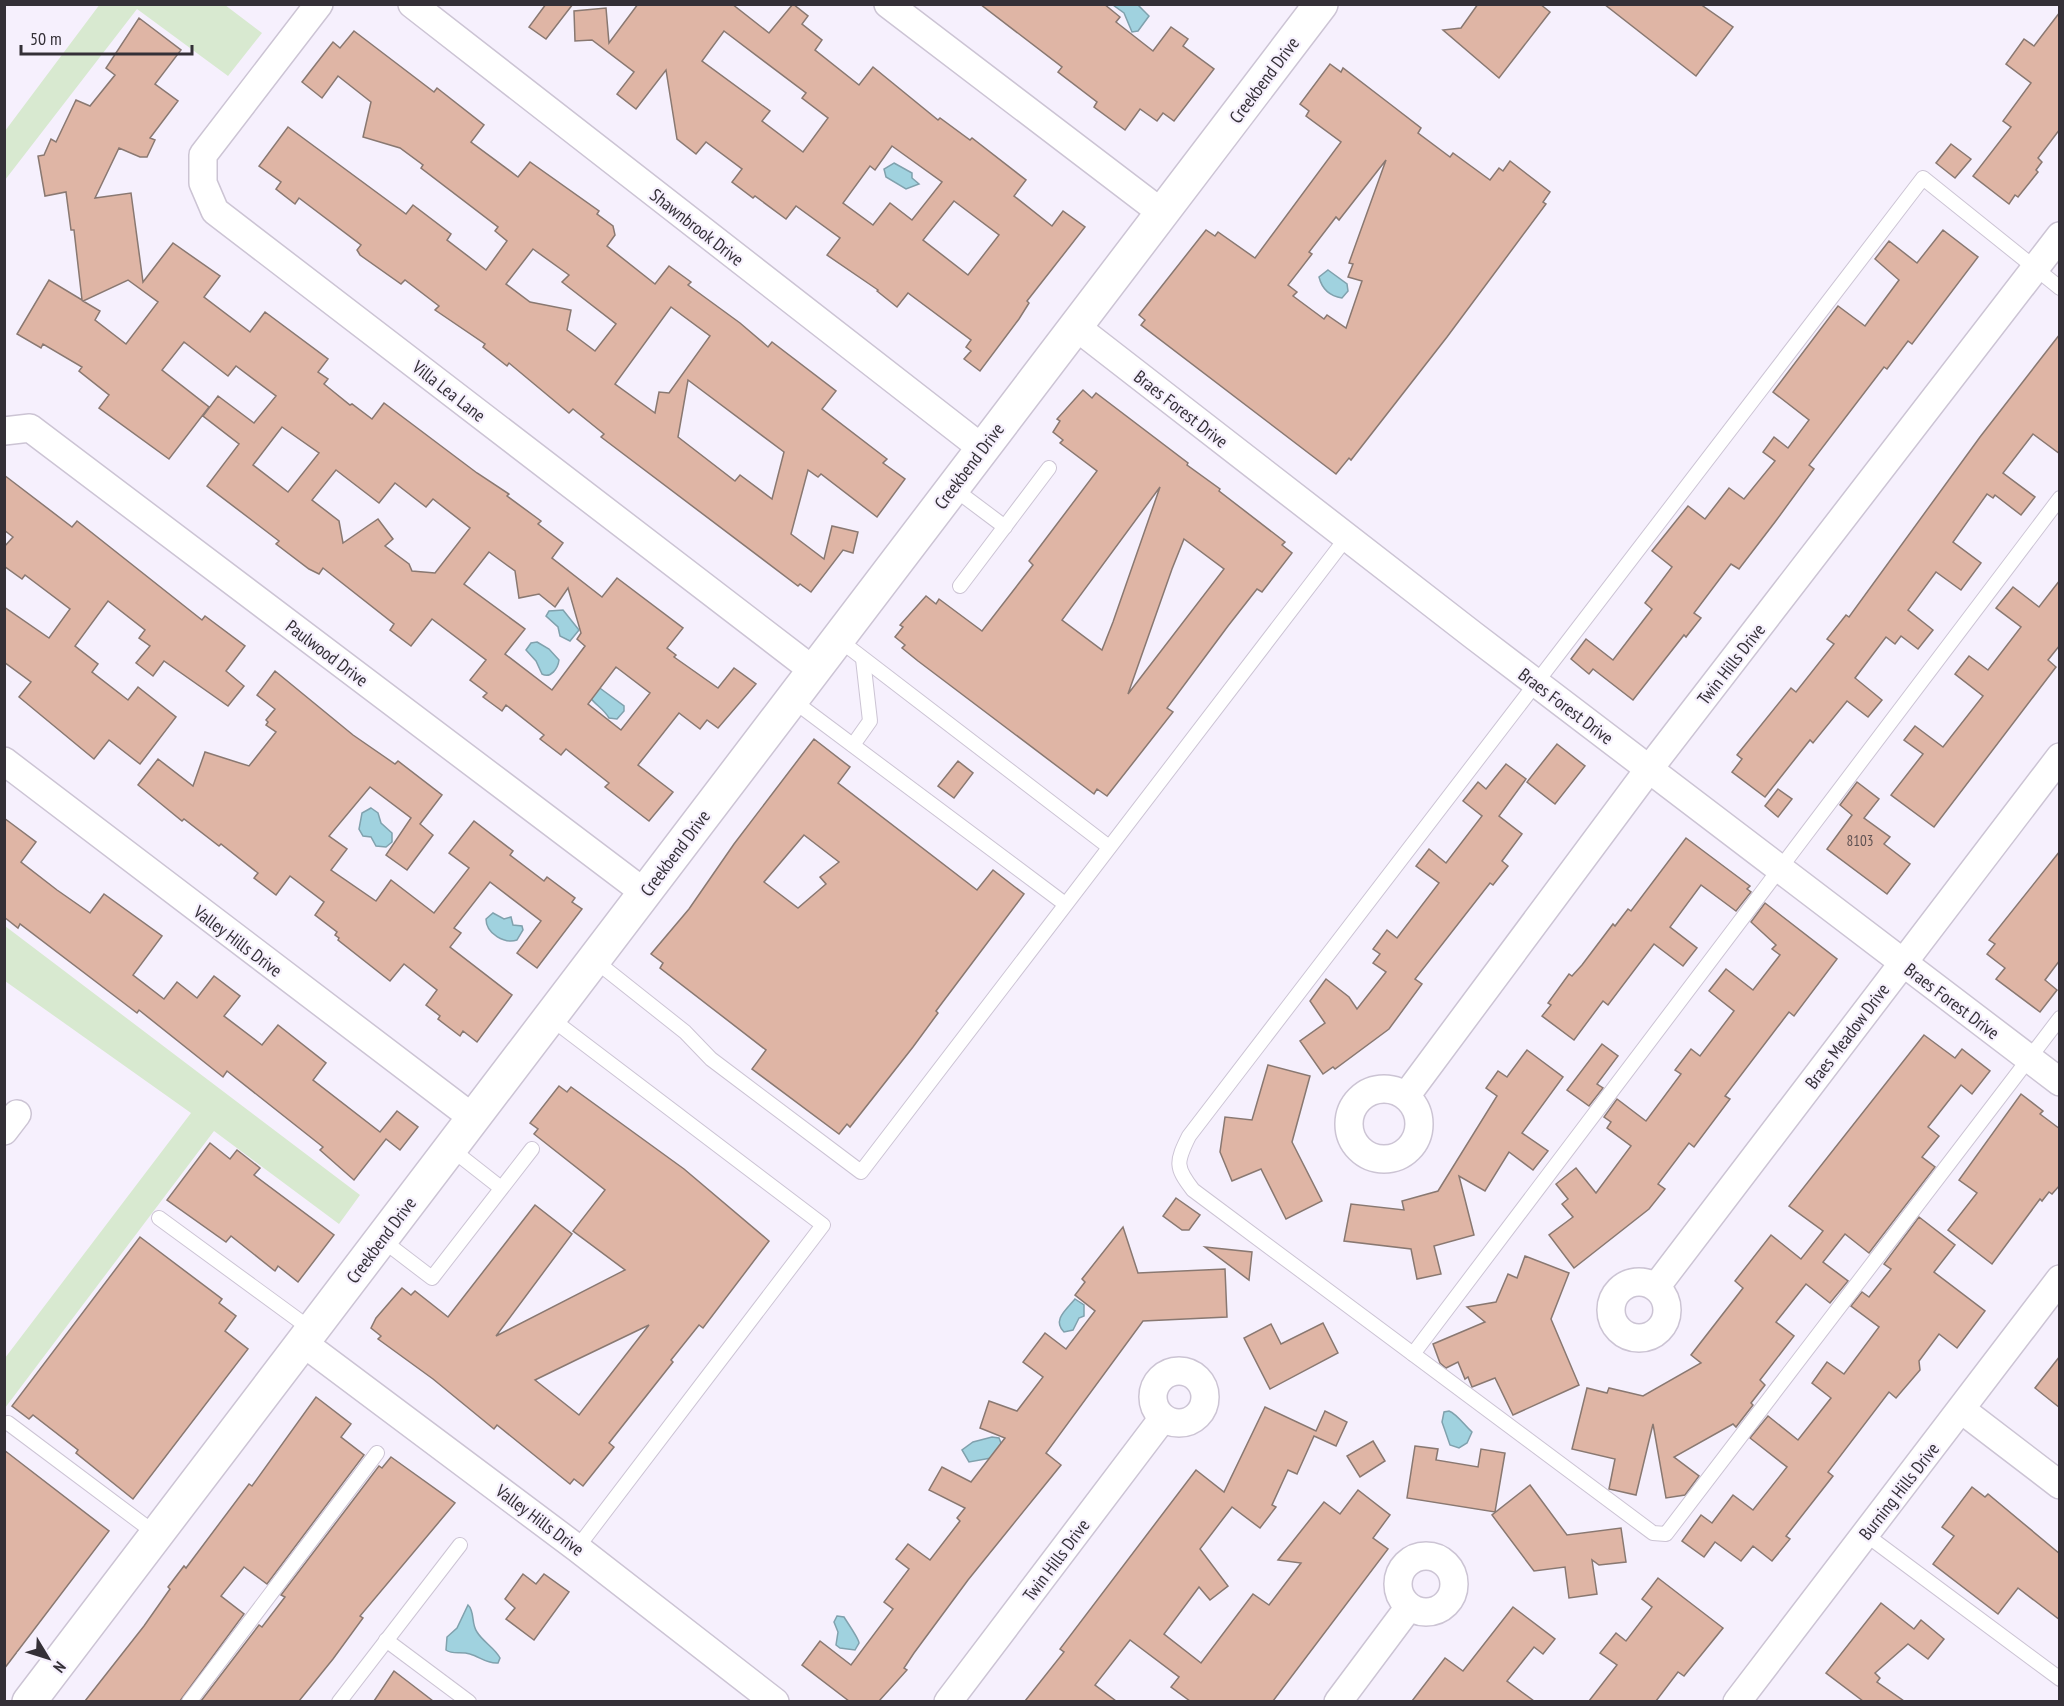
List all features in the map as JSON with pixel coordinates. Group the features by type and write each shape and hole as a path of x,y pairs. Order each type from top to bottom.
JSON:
{"street":[{"name":"Villa Lea Lane","path":"320,4 203,155 202,183 215,211 814,671"},
{"name":"Shawnbrook Drive","path":"412,4 983,449"},
{"path":"888,4 1162,213"},
{"name":"Creekbend Drive","path":"29,1701 1321,4"},
{"name":"Twin Hills Drive","path":"1406,1096 1649,769 2060,236"},
{"name":"Braes Forest Drive","path":"1075,326 1339,547 1537,683 2060,1082"},
{"name":"Paulwood Drive","path":"4,431 30,428 645,893"},
{"name":"Braes Meadow Drive","path":"1656,1287 2060,758"},
{"name":"Valley Hills Drive","path":"4,761 473,1118"},
{"name":"Burning Hills Drive","path":"1737,1701 1962,1410 2060,1278"},
{"name":"Valley Hills Drive","path":"307,1336 775,1701"},
{"path":"1962,1410 2060,1485"},
{"name":"Twin Hills Drive","path":"948,1701 1163,1418"},
{"path":"1338,1701 1409,1607"}],"lane":[{"path":"2060,288 1923,178 1189,1136 1179,1156 1179,1173 1193,1190 1653,1533 1666,1534 2060,1018"},
{"path":"960,586 1049,468"},
{"path":"952,488 1005,527"},
{"path":"1413,1354 2060,498"},
{"path":"593,959 685,1032 711,1059 861,1172 1339,547"},
{"path":"838,639 1109,847"},
{"path":"853,745 870,721 863,659"},
{"path":"791,699 1065,904"},
{"path":"549,1017 823,1225 577,1548"},
{"path":"450,1148 501,1188"},
{"path":"381,1239 432,1278 532,1149"},
{"path":"159,1218 307,1336"},
{"path":"9,1423 156,1534"},
{"path":"189,1701 377,1453"},
{"path":"1865,1534 2060,1679"},
{"path":"339,1701 460,1545"},
{"path":"386,1640 469,1701"}],"green space":[{"path":"100,4 225,5 262,33 228,76 137,9 5,180 5,131"},
{"path":"5,926 360,1195 339,1224 214,1131 5,1408 5,1358 191,1113 5,981"}],"water":[{"path":"1113,5 1138,5 1149,16 1138,31 1132,32 1124,13"},
{"path":"894,163 912,173 912,178 919,184 906,189 886,177 884,169"},
{"path":"1328,270 1347,284 1348,291 1342,298 1330,294 1322,285 1319,277"},
{"path":"563,610 579,630 570,641 560,636 558,627 546,616 549,611"},
{"path":"537,642 549,649 559,660 556,669 551,674 542,674 536,661 526,650 531,643"},
{"path":"597,686 624,706 624,711 617,719 609,718 589,696"},
{"path":"371,808 378,813 381,823 392,833 392,842 386,847 376,846 371,837 363,836 359,829 362,813"},
{"path":"493,913 504,919 511,917 513,925 522,926 523,930 517,940 507,941 497,937 489,929 486,919"},
{"path":"1075,1299 1084,1305 1084,1316 1079,1318 1073,1330 1064,1332 1059,1323 1060,1319"},
{"path":"1449,1411 1472,1432 1467,1443 1459,1448 1450,1445 1442,1422 1444,1412"},
{"path":"992,1437 999,1438 1003,1448 991,1458 969,1462 962,1450 973,1442"},
{"path":"468,1605 472,1611 475,1629 498,1654 500,1658 498,1663 470,1654 446,1650 447,1637 457,1628"},
{"path":"837,1616 844,1617 857,1638 859,1643 855,1650 840,1648 836,1645 838,1632 834,1622"}],"building":[{"path":"546,4 573,4 546,39 529,27"},
{"path":"638,4 732,4 769,33 793,4 808,16 802,24 822,40 815,50 859,85 873,67 938,120 940,118 970,140 972,138 1026,180 1014,196 1052,226 1063,211 1085,227 1027,301 1029,303 1019,319 980,371 964,359 971,351 966,347 971,340 908,293 897,307 878,290 827,255 840,238 796,206 786,219 755,196 753,198 732,182 742,169 706,142 696,154 677,139 666,70 636,109 617,94 634,72 592,40 575,41 574,11 606,8 609,43","holes":["724,31 806,93 802,98 828,118 803,152 762,121 770,111 702,61","892,146 942,182 912,220 890,203 873,225 843,203 870,166 875,170","954,201 999,235 968,275 923,240"]},
{"path":"980,4 1104,4 1120,17 1116,22 1153,51 1171,27 1188,39 1183,46 1214,69 1174,121 1163,113 1157,121 1140,109 1125,130 1094,107 1097,102 1058,72 1062,67"},
{"path":"1478,4 1540,4 1550,12 1499,78 1443,30 1461,28"},
{"path":"1604,4 1700,4 1733,27 1696,76"},
{"path":"2060,12 2060,129 2038,158 2042,162 2036,170 2038,172 2018,197 2015,195 2009,204 1973,176 2011,127 2003,121 2031,83 2006,64 2024,39 2034,46"},
{"path":"139,18 181,50 155,84 178,101 150,138 155,140 147,157 140,157 119,148 95,198 131,193 143,282 173,243 220,276 204,297 250,332 265,312 328,359 318,372 328,379 324,384 350,405 352,404 372,419 384,403 477,473 509,494 507,496 541,521 538,524 563,543 552,558 602,597 617,578 683,628 667,648 676,655 674,657 718,688 734,668 756,684 718,728 707,720 700,729 679,713 638,765 673,792 649,821 605,787 609,783 566,749 561,755 540,739 544,735 506,705 502,711 483,697 487,693 470,680 486,660 432,619 411,646 390,630 394,624 323,568 319,574 309,569 276,544 279,541 207,486 239,444 203,416 218,396 254,423 276,396 236,366 228,376 184,342 162,370 209,407 169,459 99,408 109,395 79,371 82,367 43,344 41,348 17,334 49,280 82,300 74,230 71,230 66,192 45,196 38,156 44,155 51,139 56,142 76,100 90,106 115,75 106,68","holes":["128,280 158,302 126,344 95,320 100,311 83,301","282,427 319,453 288,492 253,465","336,470 379,503 395,483 426,507 433,499 470,528 435,573 412,571 409,564 385,546 393,539 378,519 343,543 339,521 312,500","489,552 515,571 519,598 539,594 555,607 568,588 581,633 577,639 585,646 552,690 505,654 525,629 464,584","616,667 650,693 621,730 588,704"]},
{"path":"354,31 434,92 437,88 484,125 471,142 518,177 530,162 599,211 597,214 613,226 615,235 607,246 655,284 669,266 691,282 688,285 740,323 768,347 772,342 836,391 822,409 887,459 883,463 905,479 877,517 821,474 818,477 808,470 791,534 824,559 832,526 858,532 853,553 843,550 811,592 800,584 798,586 601,437 604,434 573,409 569,413 509,363 507,366 483,347 485,344 435,310 439,306 405,280 401,284 360,255 357,250 361,245 299,198 295,204 276,189 281,182 259,166 288,127 406,214 413,205 451,234 447,240 486,270 507,241 495,231 498,227 421,168 423,165 400,148 363,137 371,102 338,76 322,98 302,82 333,42 340,48","holes":["533,249 569,275 562,282 616,324 595,351 567,330 571,310 530,302 506,284","671,307 710,336 669,393 659,392 655,413 615,384","688,380 784,452 772,499 740,475 735,481 678,437"]},
{"path":"1330,64 1341,72 1343,68 1421,128 1418,133 1450,157 1453,153 1490,180 1499,168 1503,171 1510,161 1550,192 1543,202 1546,204 1447,337 1351,460 1349,458 1336,474 1141,325 1145,320 1139,315 1206,230 1215,236 1218,232 1255,258 1341,142 1306,116 1309,111 1300,104","holes":["1386,160 1349,263 1353,264 1348,277 1362,281 1346,328 1327,315 1324,319 1293,296 1297,292 1288,285 1312,254 1309,252 1336,217 1339,220"]},
{"path":"1951,144 1971,159 1955,178 1936,163"},
{"path":"1943,230 1978,257 1912,344 1908,341 1887,369 1884,367 1809,465 1814,469 1739,569 1731,564 1694,613 1701,618 1686,637 1684,635 1633,700 1593,669 1589,674 1571,659 1586,639 1613,660 1652,609 1645,603 1672,567 1652,551 1688,506 1705,519 1729,488 1744,499 1775,461 1763,452 1774,437 1788,448 1809,420 1773,392 1838,306 1865,326 1899,280 1875,259 1889,241 1917,263"},
{"path":"2060,334 2060,454 2033,434 2003,473 2035,497 2021,515 1995,495 1993,498 1987,494 1953,542 1981,563 1961,590 1936,572 1908,610 1933,630 1918,649 1901,636 1895,644 1886,637 1855,678 1882,700 1868,717 1847,701 1813,743 1810,740 1765,797 1732,772 1742,759 1737,755 1791,688 1796,692 1834,644 1827,639 1846,615 1849,617 1980,437"},
{"path":"1083,390 1092,398 1096,393 1188,463 1187,465 1285,542 1282,545 1292,553 1262,592 1257,589 1228,626 1167,708 1173,712 1107,796 1097,789 1094,794 918,661 902,648 905,645 895,637 903,627 900,625 926,596 936,604 939,599 982,631 1033,565 1029,561 1097,471 1060,443 1063,440 1053,432 1060,421 1057,419","holes":["1160,487 1113,622 1102,650 1062,620","1184,539 1224,569 1128,694 1172,569"]},
{"path":"4,475 72,527 77,521 202,620 205,616 245,646 226,671 244,686 228,706 164,661 153,676 136,663 150,646 139,638 145,630 108,601 75,646 98,664 92,672 128,700 138,687 176,717 140,764 109,740 94,759 19,697 31,682 4,662 4,607 49,638 70,609 25,575 22,579 4,566 4,547 13,537 4,530"},
{"path":"2060,580 2060,645 2048,660 2056,667 1934,827 1891,795 1923,754 1904,740 1915,726 1943,747 1983,696 1955,674 1969,656 1988,670 2021,627 1996,608 2013,587 2039,607"},
{"path":"275,671 353,735 395,764 398,761 442,795 420,824 433,835 407,870 386,855 411,818 370,787 329,836 347,849 331,870 376,901 391,880 434,913 469,868 449,853 474,821 513,851 510,855 544,881 547,877 575,898 572,902 582,909 537,968 517,953 541,921 490,882 454,928 461,933 450,947 512,995 477,1042 463,1031 460,1036 438,1019 440,1016 426,1005 437,990 404,964 390,981 338,940 339,938 335,935 337,932 315,915 324,902 290,876 276,895 254,878 258,873 221,844 219,846 184,819 182,821 138,785 158,759 193,786 205,752 249,766 276,732 266,725 268,722 266,720 275,709 257,695"},
{"path":"814,739 850,767 838,783 977,890 993,870 1024,894 936,1011 938,1013 913,1047 850,1127 847,1124 839,1134 752,1069 766,1050 660,968 663,963 651,954 689,909 734,844","holes":["804,835 839,862 820,877 826,884 798,908 764,882"]},
{"path":"1557,744 1585,766 1555,804 1527,782"},
{"path":"958,761 973,773 954,798 938,786"},
{"path":"1506,764 1526,779 1499,816 1522,834 1502,861 1508,866 1493,885 1490,883 1415,979 1422,984 1389,1029 1335,1069 1333,1067 1323,1074 1300,1041 1325,1023 1310,1001 1326,979 1349,997 1357,1009 1386,972 1373,963 1380,954 1373,949 1387,930 1397,938 1439,883 1416,866 1429,849 1446,863 1482,816 1463,801 1478,782 1486,789"},
{"path":"1857,782 1879,799 1864,818 1890,837 1884,844 1910,864 1887,894 1827,849 1852,815 1840,805"},
{"path":"1778,789 1792,799 1778,817 1765,806"},
{"path":"4,818 36,842 21,862 57,890 90,913 104,894 162,936 133,975 164,999 177,982 197,998 214,976 240,996 224,1016 262,1045 278,1025 326,1063 313,1080 380,1132 397,1111 418,1127 400,1150 386,1139 354,1180 320,1150 323,1147 227,1071 223,1077 139,1010 137,1013 20,924 18,928 4,917"},
{"path":"1686,838 1750,886 1747,889 1751,892 1736,911 1701,885 1670,927 1697,948 1683,966 1654,944 1608,1005 1603,1001 1574,1040 1542,1016 1551,1005 1548,1003 1569,974 1572,976 1582,965 1613,924 1615,926 1628,909 1631,911"},
{"path":"2060,851 2060,960 2045,980 2057,990 2040,1012 1996,979 2005,968 1987,954 1995,944 1989,940"},
{"path":"1765,903 1837,959 1794,1016 1789,1012 1725,1096 1730,1099 1694,1147 1689,1143 1658,1184 1665,1189 1649,1209 1574,1268 1549,1235 1573,1217 1562,1204 1568,1199 1556,1184 1576,1168 1596,1193 1631,1146 1607,1128 1611,1122 1604,1117 1617,1099 1646,1121 1681,1074 1675,1070 1691,1049 1700,1056 1734,1011 1709,991 1726,969 1753,990 1780,955 1772,949 1776,945 1751,922"},
{"path":"1924,1035 1955,1058 1962,1049 1990,1071 1972,1094 1961,1085 1928,1127 1939,1136 1922,1157 1935,1167 1869,1253 1845,1234 1823,1262 1848,1281 1830,1303 1806,1284 1776,1322 1794,1336 1760,1380 1765,1385 1751,1403 1753,1405 1736,1427 1733,1424 1674,1457 1699,1476 1685,1495 1666,1498 1653,1424 1636,1495 1609,1489 1615,1459 1572,1449 1587,1388 1607,1393 1609,1388 1643,1396 1701,1363 1691,1355 1743,1288 1735,1281 1771,1235 1801,1259 1823,1231 1789,1206"},
{"path":"1602,1044 1618,1056 1597,1084 1603,1088 1589,1106 1567,1090"},
{"path":"1527,1050 1563,1077 1522,1133 1548,1151 1533,1170 1509,1152 1485,1191 1459,1176 1474,1235 1434,1246 1441,1274 1417,1279 1411,1249 1344,1241 1351,1204 1404,1210 1402,1201 1438,1191 1497,1096 1486,1088 1498,1071 1507,1077"},
{"path":"1268,1065 1310,1076 1292,1142 1322,1201 1286,1219 1261,1169 1232,1181 1220,1152 1225,1117 1252,1120"},
{"path":"559,1086 567,1092 571,1087 684,1169 769,1241 703,1328 699,1325 671,1360 673,1362 609,1443 614,1447 583,1486 574,1479 570,1484 497,1425 494,1429 433,1379 378,1339 381,1336 371,1328 376,1318 402,1288 411,1295 415,1291 448,1317 535,1205 572,1234 496,1336 625,1270 573,1231 605,1190 534,1134 538,1129 530,1123","holes":["649,1325 579,1415 535,1380"]},
{"path":"2021,1094 2043,1111 2040,1114 2060,1129 2060,1185 2052,1194 2049,1192 2042,1201 2040,1199 1992,1264 1948,1230 1977,1193 1959,1180"},
{"path":"210,1143 230,1159 237,1150 260,1168 254,1175 334,1235 298,1282 278,1266 275,1271 231,1236 226,1242 167,1200"},
{"path":"1176,1198 1200,1215 1189,1230 1182,1230 1163,1216"},
{"path":"1919,1217 1955,1245 1934,1272 1985,1311 1957,1348 1939,1334 1919,1361 1920,1370 1896,1398 1889,1392 1828,1472 1833,1476 1786,1536 1790,1539 1772,1561 1753,1546 1741,1561 1715,1542 1704,1557 1682,1541 1701,1515 1712,1523 1733,1495 1753,1510 1787,1467 1750,1438 1768,1416 1798,1440 1831,1398 1812,1383 1827,1362 1844,1374 1879,1327 1851,1306 1862,1292 1869,1297 1891,1269 1884,1264"},
{"path":"1123,1227 1138,1273 1225,1269 1227,1317 1143,1321 1046,1453 1061,1465 968,1580 914,1653 904,1668 907,1670 879,1701 849,1701 802,1665 820,1641 851,1665 893,1609 884,1602 909,1569 896,1559 908,1544 930,1560 960,1521 957,1518 965,1508 929,1490 942,1467 971,1482 1005,1438 980,1428 989,1401 1017,1411 1043,1377 1023,1362 1045,1333 1066,1349 1095,1311 1075,1295 1085,1282 1082,1279"},
{"path":"140,1237 222,1299 219,1303 236,1316 225,1331 248,1349 133,1499 76,1453 78,1450 33,1415 29,1419 12,1406"},
{"path":"1205,1247 1252,1252 1249,1280"},
{"path":"1525,1256 1569,1273 1551,1319 1579,1385 1513,1415 1495,1378 1472,1387 1468,1377 1465,1379 1458,1362 1446,1368 1440,1363 1433,1344 1485,1322 1467,1307 1496,1302 1508,1274 1517,1278"},
{"path":"1323,1323 1338,1353 1270,1389 1244,1338 1271,1324 1281,1344"},
{"path":"2060,1356 2060,1408 2035,1388"},
{"path":"316,1397 351,1424 341,1437 364,1455 267,1584 244,1567 221,1596 244,1614 180,1701 85,1701 144,1626 184,1566 186,1568 249,1484 252,1486"},
{"path":"1265,1407 1316,1431 1325,1411 1347,1422 1336,1446 1314,1436 1297,1474 1288,1470 1272,1505 1276,1507 1260,1528 1232,1507 1200,1549 1228,1586 1210,1600 1199,1587 1164,1634 1201,1663 1253,1594 1269,1605 1301,1563 1278,1560 1324,1502 1340,1514 1358,1490 1390,1515 1373,1538 1388,1549 1273,1701 1190,1701 1171,1687 1179,1677 1130,1640 1095,1685 1116,1701 1025,1701 1064,1652 1060,1649 1196,1470 1224,1492"},
{"path":"1373,1441 1385,1461 1360,1477 1347,1456"},
{"path":"1415,1446 1438,1449 1436,1460 1478,1467 1481,1449 1505,1453 1495,1512 1407,1498"},
{"path":"4,1450 109,1531 4,1669"},
{"path":"391,1457 455,1503 360,1616 363,1618 299,1701 201,1701 259,1625 262,1627 285,1597 281,1595 379,1466 382,1468"},
{"path":"1530,1485 1567,1535 1621,1528 1626,1562 1599,1565 1592,1560 1597,1594 1569,1598 1565,1567 1534,1571 1492,1515"},
{"path":"1972,1487 1985,1497 1988,1494 2060,1554 2060,1620 2018,1588 1998,1614 1933,1564 1954,1536 1942,1527"},
{"path":"523,1574 536,1584 544,1574 569,1592 534,1640 506,1619 515,1608 505,1599"},
{"path":"1658,1578 1723,1628 1684,1676 1678,1672 1656,1701 1589,1701 1617,1665 1600,1653 1616,1633 1626,1641 1652,1607 1642,1599"},
{"path":"1881,1603 1914,1629 1921,1620 1944,1639 1928,1659 1908,1644 1875,1673 1880,1678 1877,1682 1904,1701 1863,1701 1826,1673"},
{"path":"1513,1607 1555,1639 1543,1654 1534,1647 1507,1681 1534,1701 1412,1701 1445,1658 1463,1671"},
{"path":"394,1671 433,1701 374,1701"}]}
